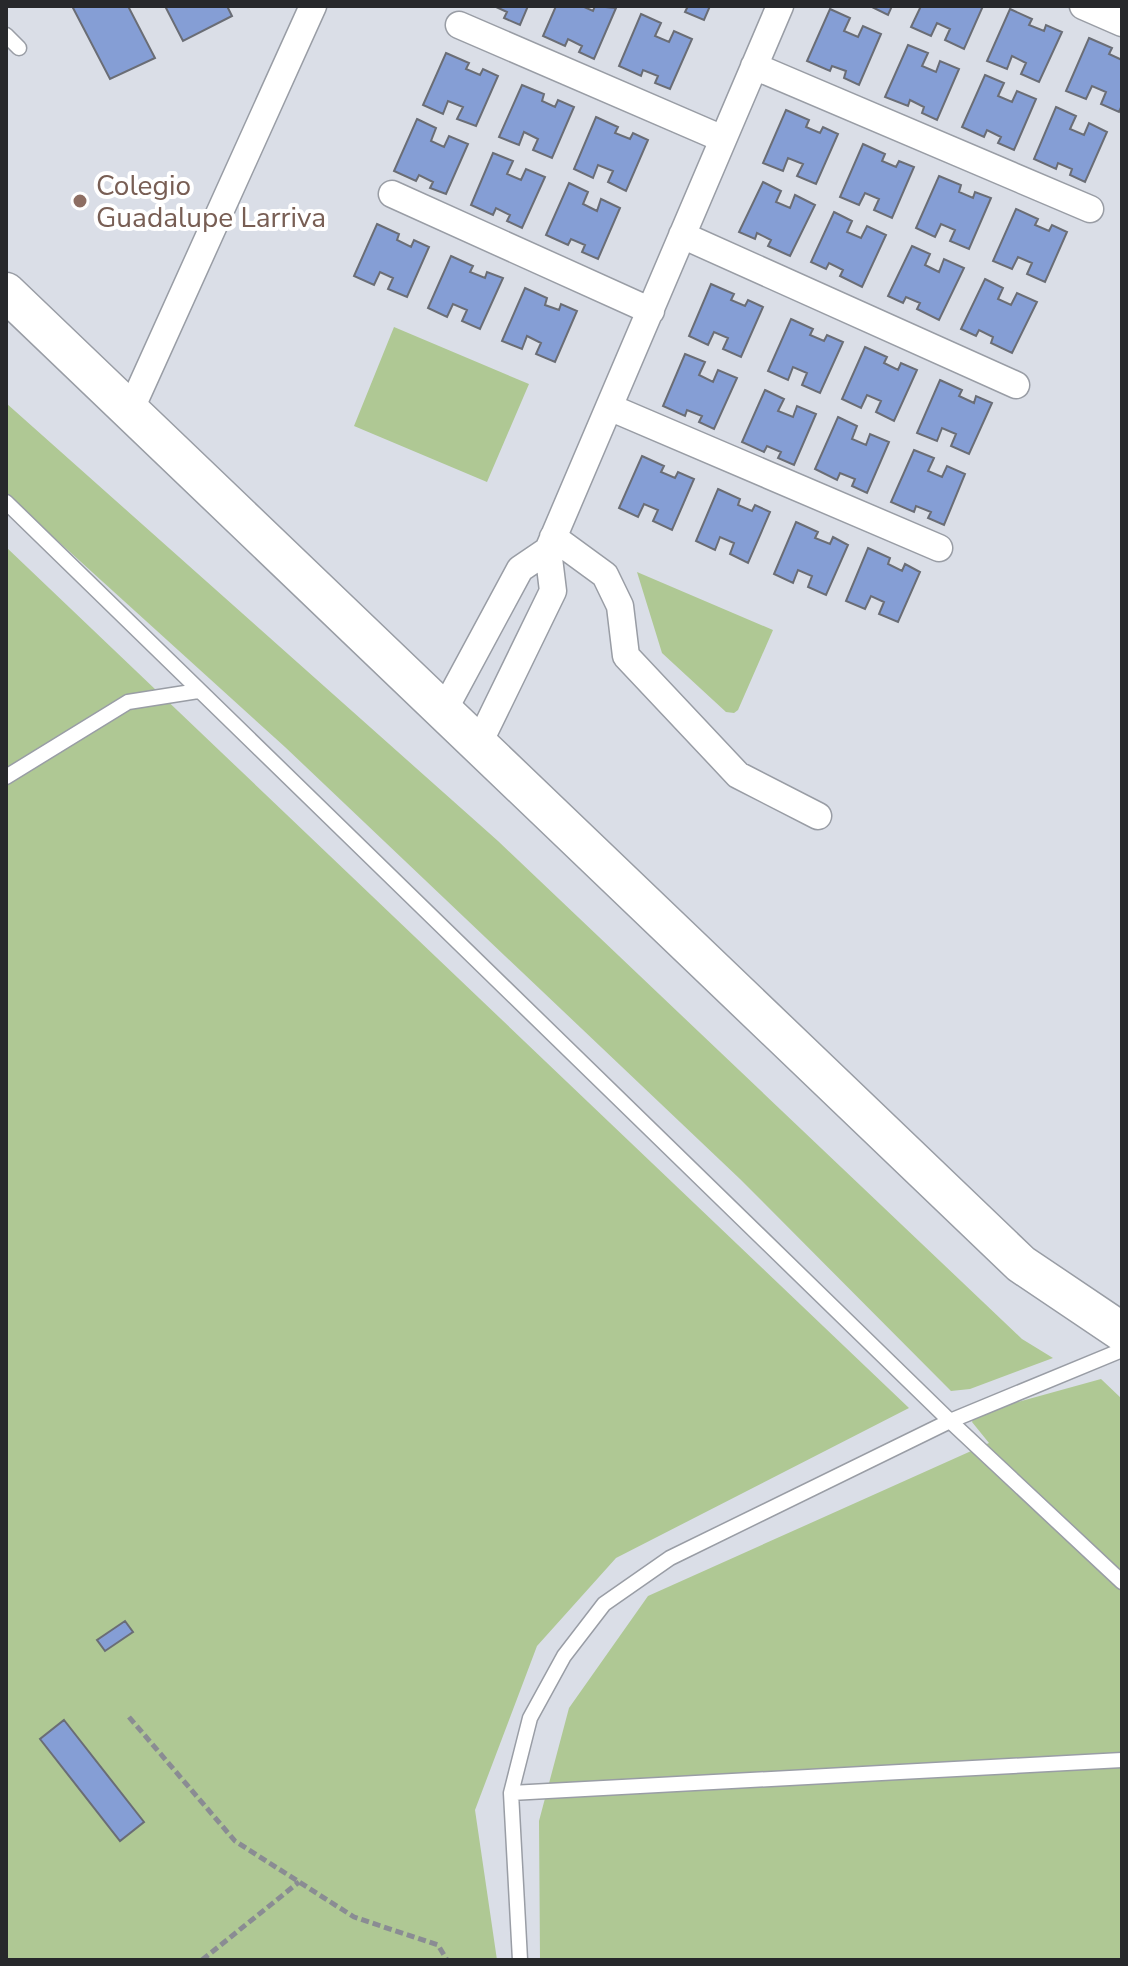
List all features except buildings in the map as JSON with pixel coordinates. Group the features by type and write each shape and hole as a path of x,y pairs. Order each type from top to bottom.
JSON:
{"street":[{"path":"130,411 313,6"},
{"path":"479,743 553,591 551,544 780,6"},
{"path":"1083,6 1122,23"},
{"path":"459,25 723,139"},
{"path":"754,66 1090,209"},
{"path":"392,194 651,311"},
{"path":"682,235 1016,385"},
{"path":"6,292 1021,1264 1122,1332"},
{"path":"609,407 939,548"},
{"path":"444,710 520,569 551,544"},
{"path":"551,544 605,575 620,606 626,656 738,775 818,816"}],"lane":[{"path":"6,35 19,48"},
{"path":"6,502 950,1421 1122,1582"},
{"path":"6,777 128,702 198,691"},
{"path":"520,1960 511,1793 530,1718 564,1656 604,1604 670,1558 950,1421 1122,1350"},
{"path":"511,1793 1122,1760"}],"path":[{"path":"129,1717 235,1841 354,1917 438,1945 447,1960"},
{"path":"202,1960 299,1882"}],"green space":[{"path":"394,327 529,384 487,482 354,426"},
{"path":"6,403 498,841 1022,1339 1053,1358 970,1389 951,1391 740,1179 285,747 6,494"},
{"path":"6,547 909,1408 616,1558 537,1646 475,1810 497,1960 6,1960","holes":["124,1621 132,1631 106,1651 98,1640"]},
{"path":"637,572 773,630 734,713 726,712 662,653"},
{"path":"1101,1379 1122,1399 1122,1960 540,1960 539,1821 569,1708 648,1596 989,1443 972,1422 975,1414"}],"place":[{"name":"Colegio Guadalupe Larriva","path":"80,201"}]}
